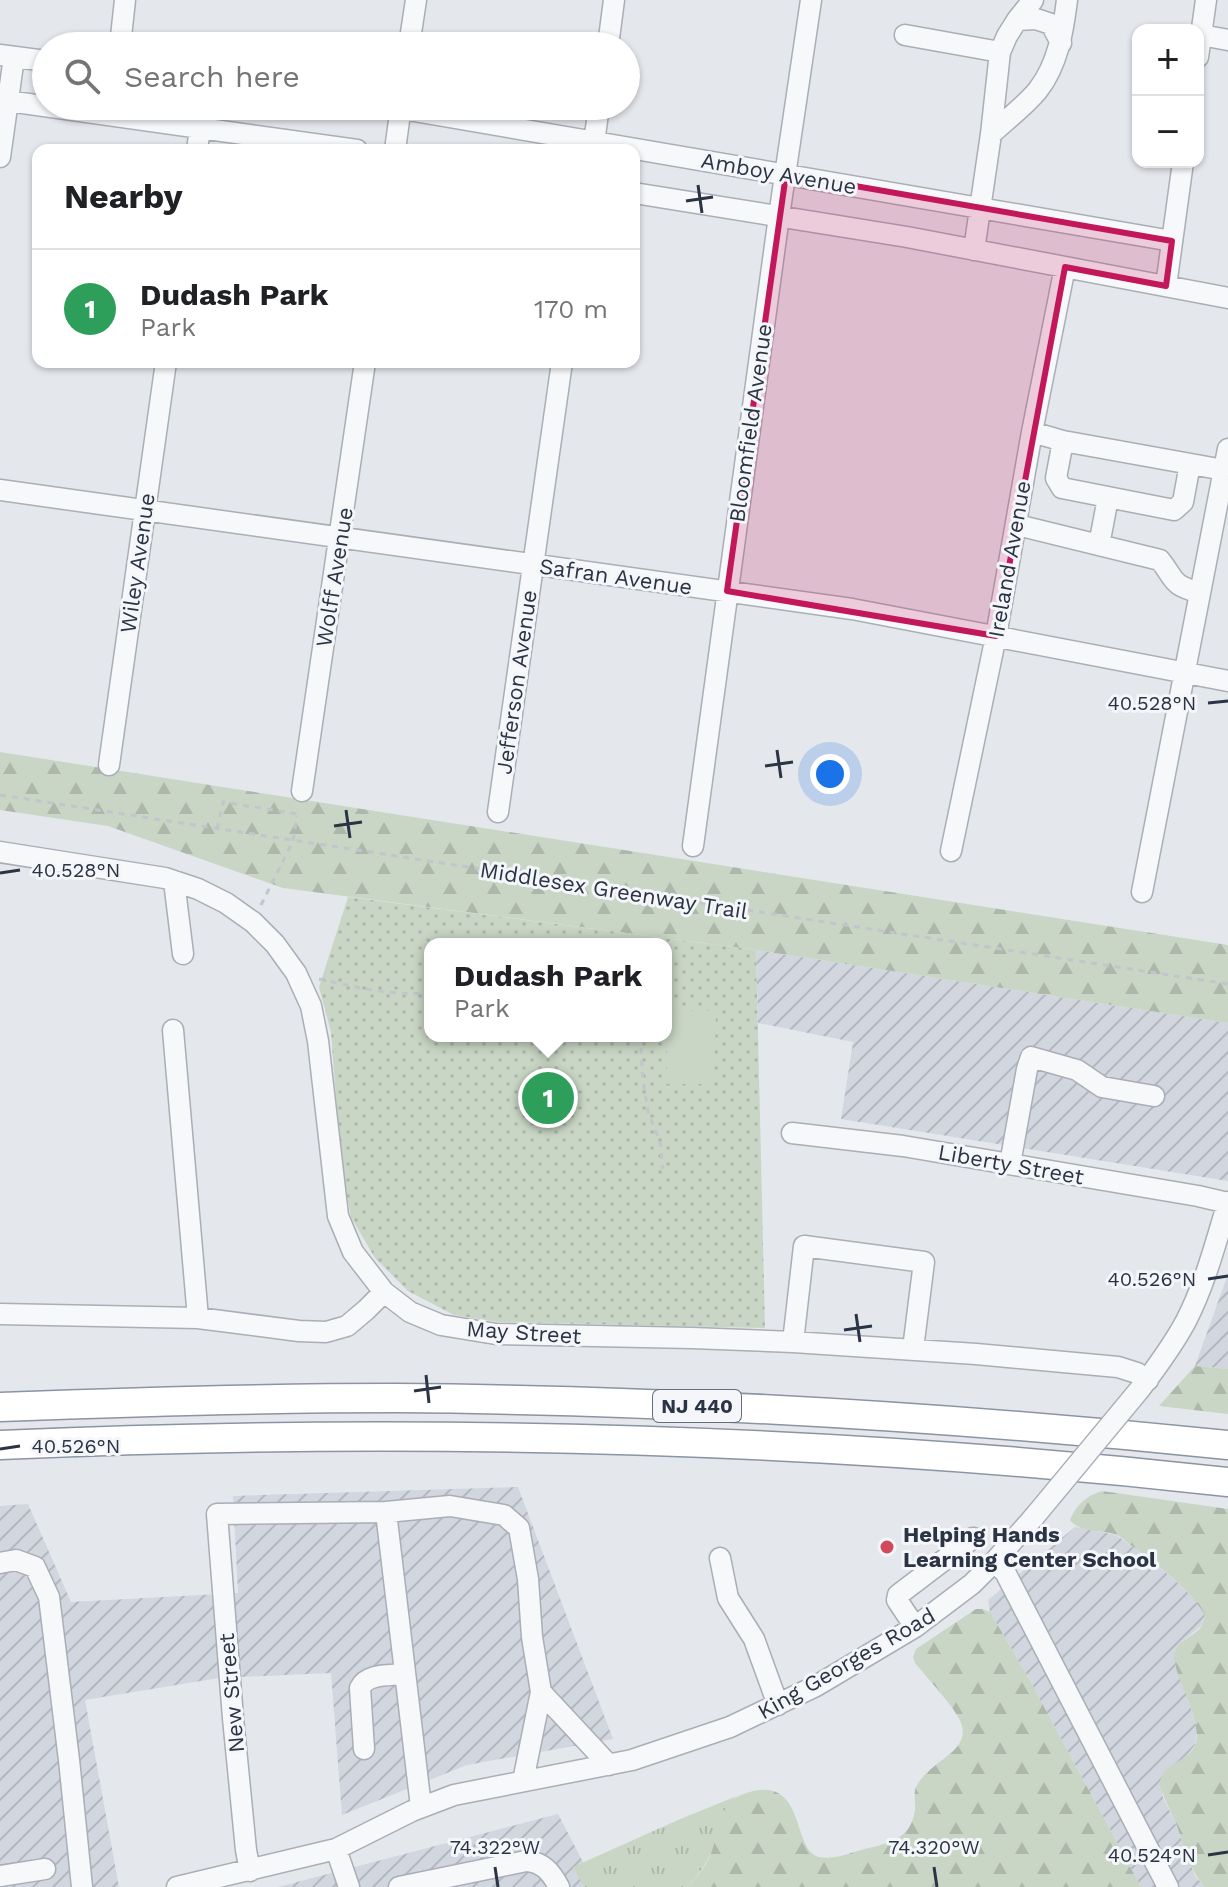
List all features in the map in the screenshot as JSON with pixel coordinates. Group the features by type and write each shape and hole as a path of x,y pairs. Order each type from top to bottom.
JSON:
{"highway":[{"path":"0,1388 164,1400"},
{"name":"NJ 440","path":"0,1407 164,1400 398,1398 711,1407 960,1421 1228,1445"},
{"name":"NJ 440","path":"0,1446 333,1436 634,1440 935,1455 1228,1482"}],"street":[{"path":"122,32 125,0"},
{"path":"411,32 416,0"},
{"path":"610,32 614,0"},
{"name":"Bloomfield Avenue","path":"693,846 811,0"},
{"path":"974,250 1000,52 1017,20 1033,0"},
{"path":"991,134 1037,91 1061,43 1067,0"},
{"path":"1203,24 1206,0"},
{"path":"1017,20 1036,19 1051,24 1061,43"},
{"path":"905,35 1000,52"},
{"path":"1204,36 1228,40"},
{"path":"0,157 7,56 32,59"},
{"path":"4,101 32,105"},
{"path":"142,120 314,144"},
{"path":"198,144 201,120"},
{"path":"395,120 395,144"},
{"name":"Amboy Avenue","path":"461,120 584,144"},
{"path":"594,144 597,120"},
{"name":"Amboy Avenue","path":"640,153 786,174 1172,241"},
{"path":"1166,286 1182,168"},
{"name":"Amboy Avenue","path":"640,194 974,250 1228,298"},
{"name":"Ireland Avenue","path":"951,851 996,636 1065,267"},
{"name":"Wiley Avenue","path":"109,765 165,368"},
{"name":"Wolff Avenue","path":"302,791 364,368"},
{"name":"Jefferson Avenue","path":"498,812 561,368"},
{"path":"1032,432 1063,441 1224,470"},
{"path":"1063,441 1056,478 1062,488 1174,510 1183,502 1190,464"},
{"path":"1142,892 1200,593 1222,516 1228,449"},
{"name":"Safran Avenue","path":"0,490 852,609 1228,681"},
{"path":"1099,545 1108,498"},
{"path":"1017,525 1160,560 1174,582 1182,588 1200,593"},
{"name":"May Street","path":"0,852 165,878 198,889 226,903 253,922 275,944 296,973 311,1006 318,1041 338,1216 353,1252 384,1292 410,1312 441,1325 496,1334 793,1342 1118,1367 1137,1373 1144,1384"},
{"path":"174,881 183,954"},
{"path":"173,1030 198,1318"},
{"path":"1010,1164 1031,1057 1077,1070 1102,1087 1154,1096"},
{"name":"Liberty Street","path":"792,1133 903,1146 1228,1203"},
{"name":"King Georges Road","path":"177,1887 336,1849 421,1807 454,1795 609,1765 712,1734 816,1686 915,1627 959,1595 994,1562 1144,1384 1185,1322 1222,1241 1228,1203"},
{"path":"793,1342 804,1246 924,1262 913,1349"},
{"path":"0,1314 198,1318 326,1332 347,1326 384,1292"},
{"path":"421,1807 386,1512 450,1506 504,1515 519,1528 541,1692 523,1781"},
{"name":"New Street","path":"250,1871 237,1764 217,1514 386,1512"},
{"path":"915,1627 897,1600 898,1595 973,1538"},
{"path":"720,1558 728,1598 754,1639 778,1705"},
{"path":"0,1563 16,1560 35,1567 49,1597 82,1887"},
{"path":"994,1562 1005,1572 1168,1887"},
{"path":"364,1749 362,1683 371,1677 405,1674"},
{"path":"541,1692 609,1765"},
{"path":"336,1849 349,1887"},
{"path":"399,1887 526,1861 543,1865 559,1887"},
{"path":"0,1876 45,1869"}],"path":[{"path":"253,922 293,841 302,791"},
{"name":"Middlesex Greenway Trail","path":"0,795 1228,984"},
{"path":"217,829 223,802 298,814"},
{"path":"296,973 375,992 424,993"},
{"path":"640,1042 644,1091 648,1112 660,1142 663,1169"}],"highlighted area":[{"path":"786,174 1172,241 1166,286 1065,267 996,636 727,591"}],"shaded area":[{"path":"756,950 1228,1023 1228,1181 841,1119 853,1042 758,1023"},
{"path":"1228,1274 1228,1369 1195,1366"},
{"path":"518,1487 613,1739 467,1765 342,1815 331,1673 219,1678 85,1700 119,1887 0,1887 0,1506 28,1504 71,1602 238,1593 233,1496"},
{"path":"1075,1527 1116,1535 1179,1584 1205,1615 1201,1626 1183,1641 1175,1666 1197,1727 1195,1745 1184,1759 1165,1772 1162,1795 1195,1876 1205,1887 1141,1887 990,1612 988,1600"},
{"path":"558,1814 596,1887 278,1887"}],"green space":[{"path":"0,752 1228,945 1228,1023 672,938 283,888 108,826 0,810"},
{"path":"348,897 664,938 424,938 424,1042 672,1042 672,939 756,950 765,1328 497,1322 454,1315 408,1291 375,1258 351,1217 341,1164 331,1032 319,987"},
{"path":"672,1010 716,1011 714,1084 667,1084 667,1042 672,1042"},
{"path":"1195,1366 1228,1369 1228,1414 1159,1406"},
{"path":"1102,1491 1228,1509 1228,1887 1205,1887 1199,1880 1159,1782 1165,1771 1187,1755 1196,1742 1194,1719 1174,1661 1177,1649 1201,1627 1205,1615 1172,1577 1121,1537 1080,1527 1070,1520 1082,1502"},
{"path":"976,1609 990,1612 1141,1887 687,1887 709,1858 727,1806 741,1795 762,1790 777,1793 787,1801 810,1851 819,1857 845,1855 888,1843 903,1835 915,1810 916,1787 927,1772 957,1747 963,1734 955,1712 913,1657 916,1649"},
{"path":"737,1796 724,1813 707,1861 687,1887 584,1887 573,1867 678,1820"}],"place":[{"name":"Dudash Park","path":"548,1098"},
{"name":"Helping Hands Learning Center School","path":"887,1547"}]}
